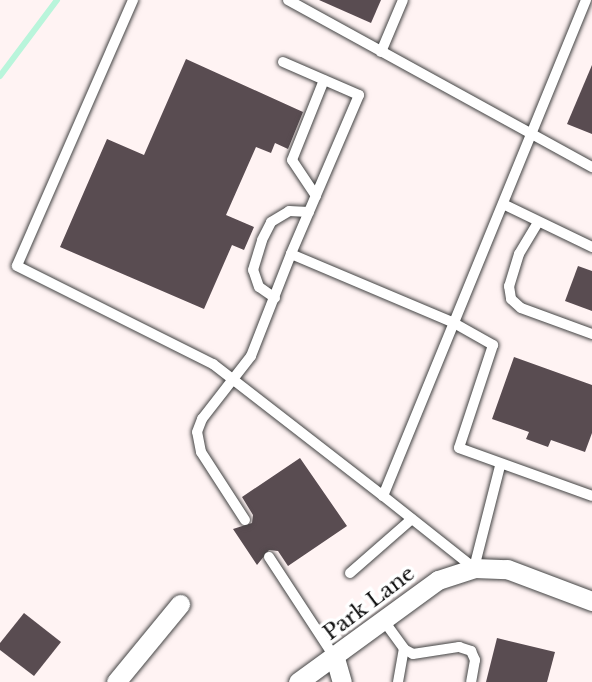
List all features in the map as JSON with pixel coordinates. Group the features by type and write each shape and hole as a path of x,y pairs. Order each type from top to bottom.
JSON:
{"street":[{"name":"Park Lane","path":"298,682 335,658 438,580 474,568 507,569 592,601"},
{"path":"116,682 180,604"},
{"path":"335,658 342,682"}],"lane":[{"path":"134,0 17,266 213,364 474,568 500,466"},
{"path":"288,0 592,167"},
{"path":"381,52 403,0"},
{"path":"383,496 588,4"},
{"path":"245,520 201,452 197,432 202,419 234,382 275,298 359,95 283,62"},
{"path":"316,196 292,160 324,80"},
{"path":"503,204 537,224 592,247"},
{"path":"275,298 259,287 253,270 261,240 271,222 289,211 309,212"},
{"path":"537,224 519,254 509,286 511,299 520,308 592,334"},
{"path":"291,254 454,323 493,345 459,448 500,466 592,496"},
{"path":"350,573 412,519"},
{"path":"269,557 335,658"},
{"path":"384,621 404,649 428,654 466,647 475,660 471,682"},
{"path":"398,682 404,649"}],"building":[{"path":"319,0 381,0 371,23"},
{"path":"186,59 303,112 288,149 275,143 271,153 256,147 226,215 254,227 244,250 232,245 204,309 60,247 107,139 144,155"},
{"path":"592,65 592,134 567,124"},
{"path":"578,266 592,271 592,311 565,301"},
{"path":"514,357 592,385 592,433 585,452 551,440 548,447 526,439 529,432 492,419"},
{"path":"300,458 347,526 288,566 278,551 269,550 257,565 233,529 252,523 253,515 242,497"},
{"path":"24,613 61,642 34,676 0,650 0,643"},
{"path":"497,638 555,652 547,682 486,682"}],"waterway":[{"path":"0,76 57,0"}]}
